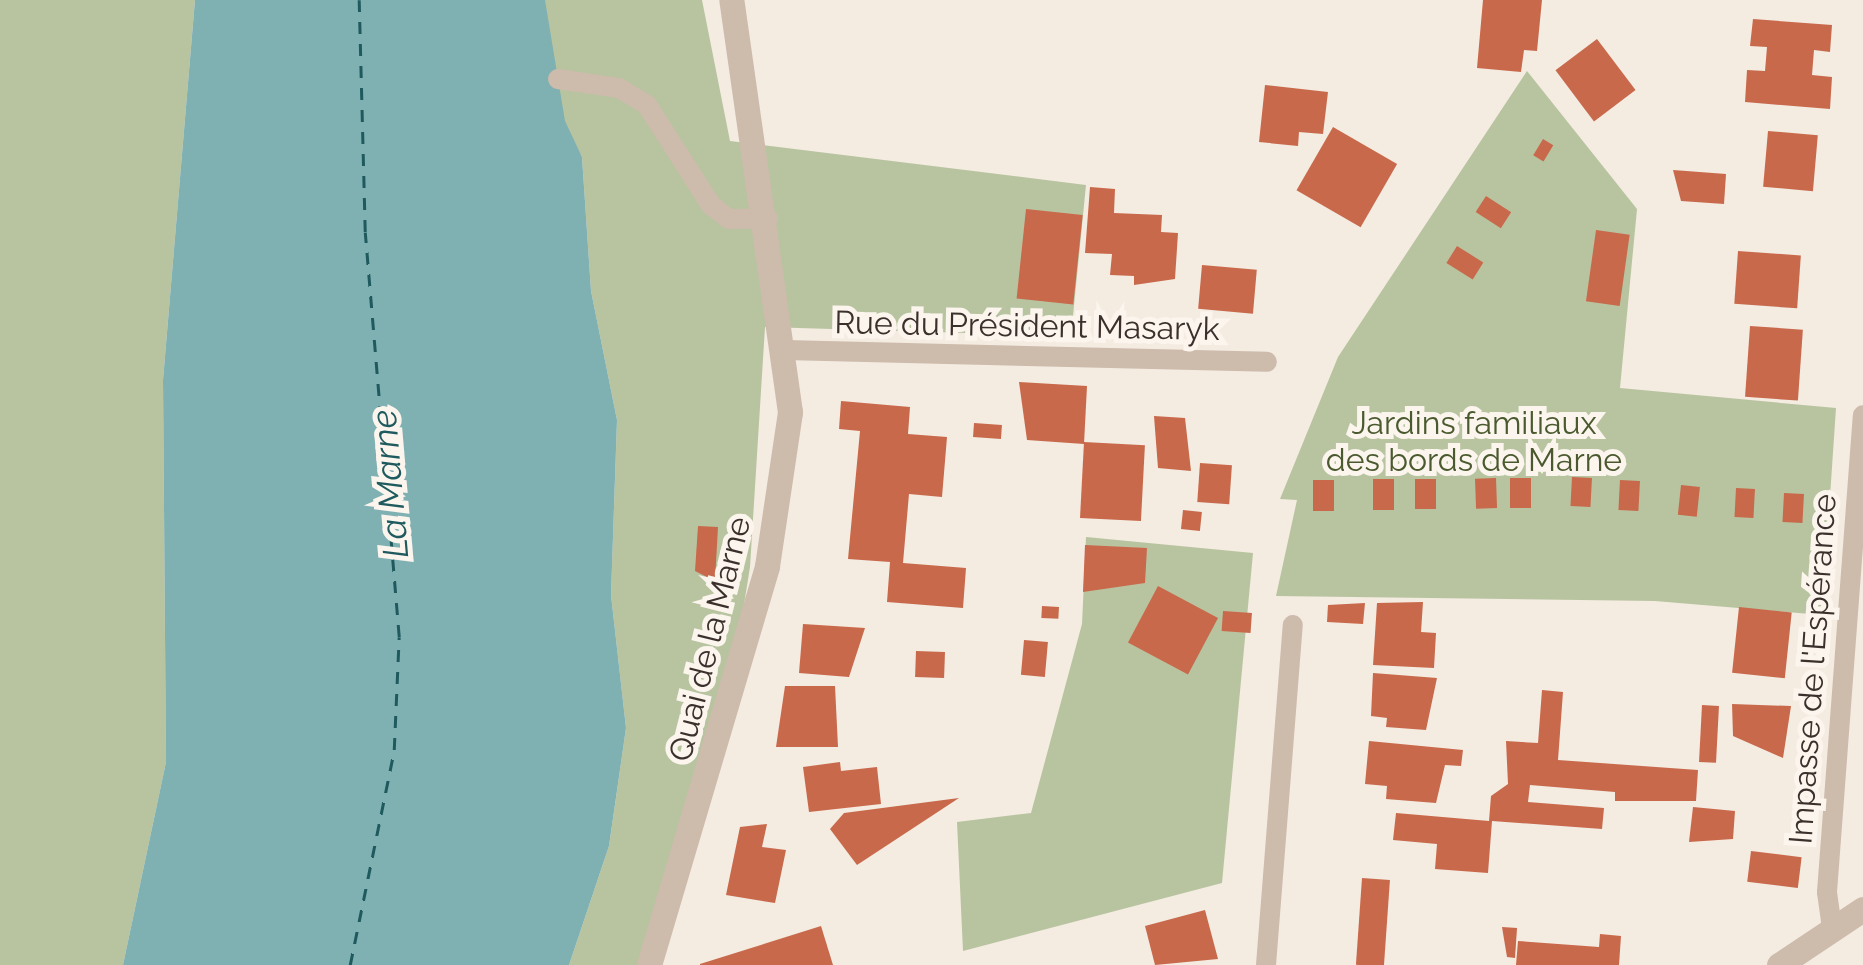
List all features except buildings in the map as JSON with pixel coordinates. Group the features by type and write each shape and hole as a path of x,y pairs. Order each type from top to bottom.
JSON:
{"street":[{"name":"Quai de la Marne","path":"649,965 767,566 790,412 768,218 731,0"},
{"path":"1778,965 1863,908"}],"lane":[{"path":"558,78 619,88 647,105 711,205 730,219 768,218"},
{"name":"Rue du Président Masaryk","path":"785,350 1267,362"},
{"name":"Impasse de l'Espérance","path":"1832,928 1826,892 1863,415"},
{"path":"1266,965 1294,626"}],"green space":[{"path":"0,0 195,0 163,380 166,762 123,965 0,965"},
{"path":"496,0 702,0 730,141 1086,185 1071,336 765,327 750,567 726,717 648,965 569,965 609,846 626,728 611,595 617,420 591,291 582,157"},
{"name":"Jardins familiaux des bords de Marne","path":"1527,71 1637,209 1620,388 1836,408 1822,615 1655,601 1276,596 1297,500 1280,499 1338,357"},
{"path":"1086,537 1253,553 1222,883 963,951 957,822 1031,813 1082,624"}],"water":[{"name":"La Marne","path":"195,0 545,0 565,121 582,157 591,291 617,420 611,595 626,728 609,846 569,965 123,965 166,762 163,380"}],"ferry route":[{"path":"350,965 394,750 399,637 365,232 359,0"}]}
